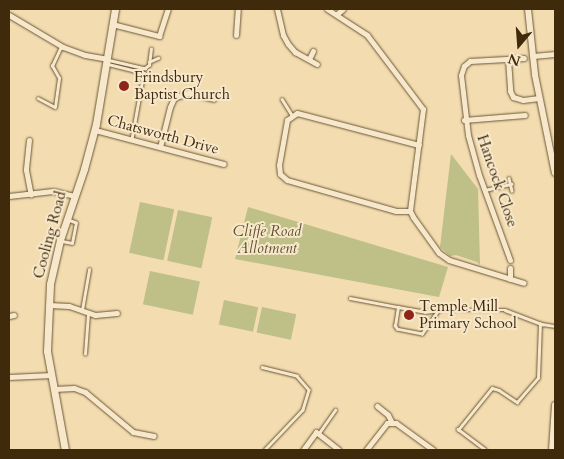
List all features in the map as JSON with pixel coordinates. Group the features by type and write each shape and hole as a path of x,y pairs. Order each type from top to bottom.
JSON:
{"main road":[{"name":"Cooling Road","path":"65,450 48,351 50,284 60,240 95,130 115,9"}],"street":[{"path":"112,27 159,36 168,9"},
{"path":"236,35 238,9"},
{"path":"277,9 285,40 294,51 317,64"},
{"path":"327,9 367,35 420,104 424,112 410,211 439,253 448,260 524,283"},
{"path":"336,14 343,9"},
{"path":"528,9 539,98 555,173"},
{"path":"9,15 62,46 107,61"},
{"path":"309,59 313,51"},
{"path":"533,56 555,54"},
{"name":"Hancock Close","path":"510,260 485,190 464,120 461,75 464,66 470,61 524,58"},
{"path":"508,59 510,91 513,97 523,100 539,98"},
{"path":"160,148 174,98 188,93 213,99"},
{"path":"410,211 396,212 282,177 279,165 286,123 292,115 300,113 398,141 419,145"},
{"path":"464,120 525,115"},
{"name":"Chatsworth Drive","path":"95,130 224,164"},
{"path":"29,140 26,170 31,195"},
{"path":"9,196 53,191 75,196"},
{"path":"510,268 510,279"},
{"path":"49,305 69,306 85,312 117,312"},
{"path":"9,377 52,375"},
{"path":"54,389 74,388 85,392 133,432 154,436"},
{"path":"552,450 555,405"},
{"path":"377,406 388,415 392,423"},
{"path":"366,450 387,422 396,423 433,450"},
{"path":"303,450 316,432 339,450"}],"lane":[{"path":"38,98 56,107 59,78 52,66 62,46"},
{"path":"107,61 142,69 147,68 151,50"},
{"path":"149,62 158,58"},
{"path":"107,61 144,74 132,140"},
{"path":"282,99 292,115"},
{"path":"509,178 512,191"},
{"path":"485,190 511,184"},
{"path":"60,240 72,243 76,223 67,220"},
{"path":"85,354 85,312 89,270"},
{"path":"350,298 425,312 439,310 505,310 540,324 555,326"},
{"path":"398,307 394,322 396,329 422,334 439,310"},
{"path":"485,450 458,430 492,388 496,388 518,402 538,378 540,324"},
{"path":"262,367 297,376 309,390 303,410 264,450"},
{"path":"318,434 335,410"}],"green space":[{"path":"451,154 478,189 480,265 477,262 456,255 450,256 440,247"},
{"path":"140,202 174,209 163,260 129,253"},
{"name":"Cliffe Road Allotment","path":"248,207 448,267 439,297 235,259"},
{"path":"178,210 212,217 201,268 167,261"},
{"path":"150,271 200,282 193,315 143,304"},
{"path":"224,300 258,307 253,332 219,324"},
{"path":"262,307 296,314 291,340 257,332"}],"place":[{"name":"Frindsbury Baptist Church","path":"124,86"},
{"name":"Temple Mill Primary School","path":"409,315"}]}
